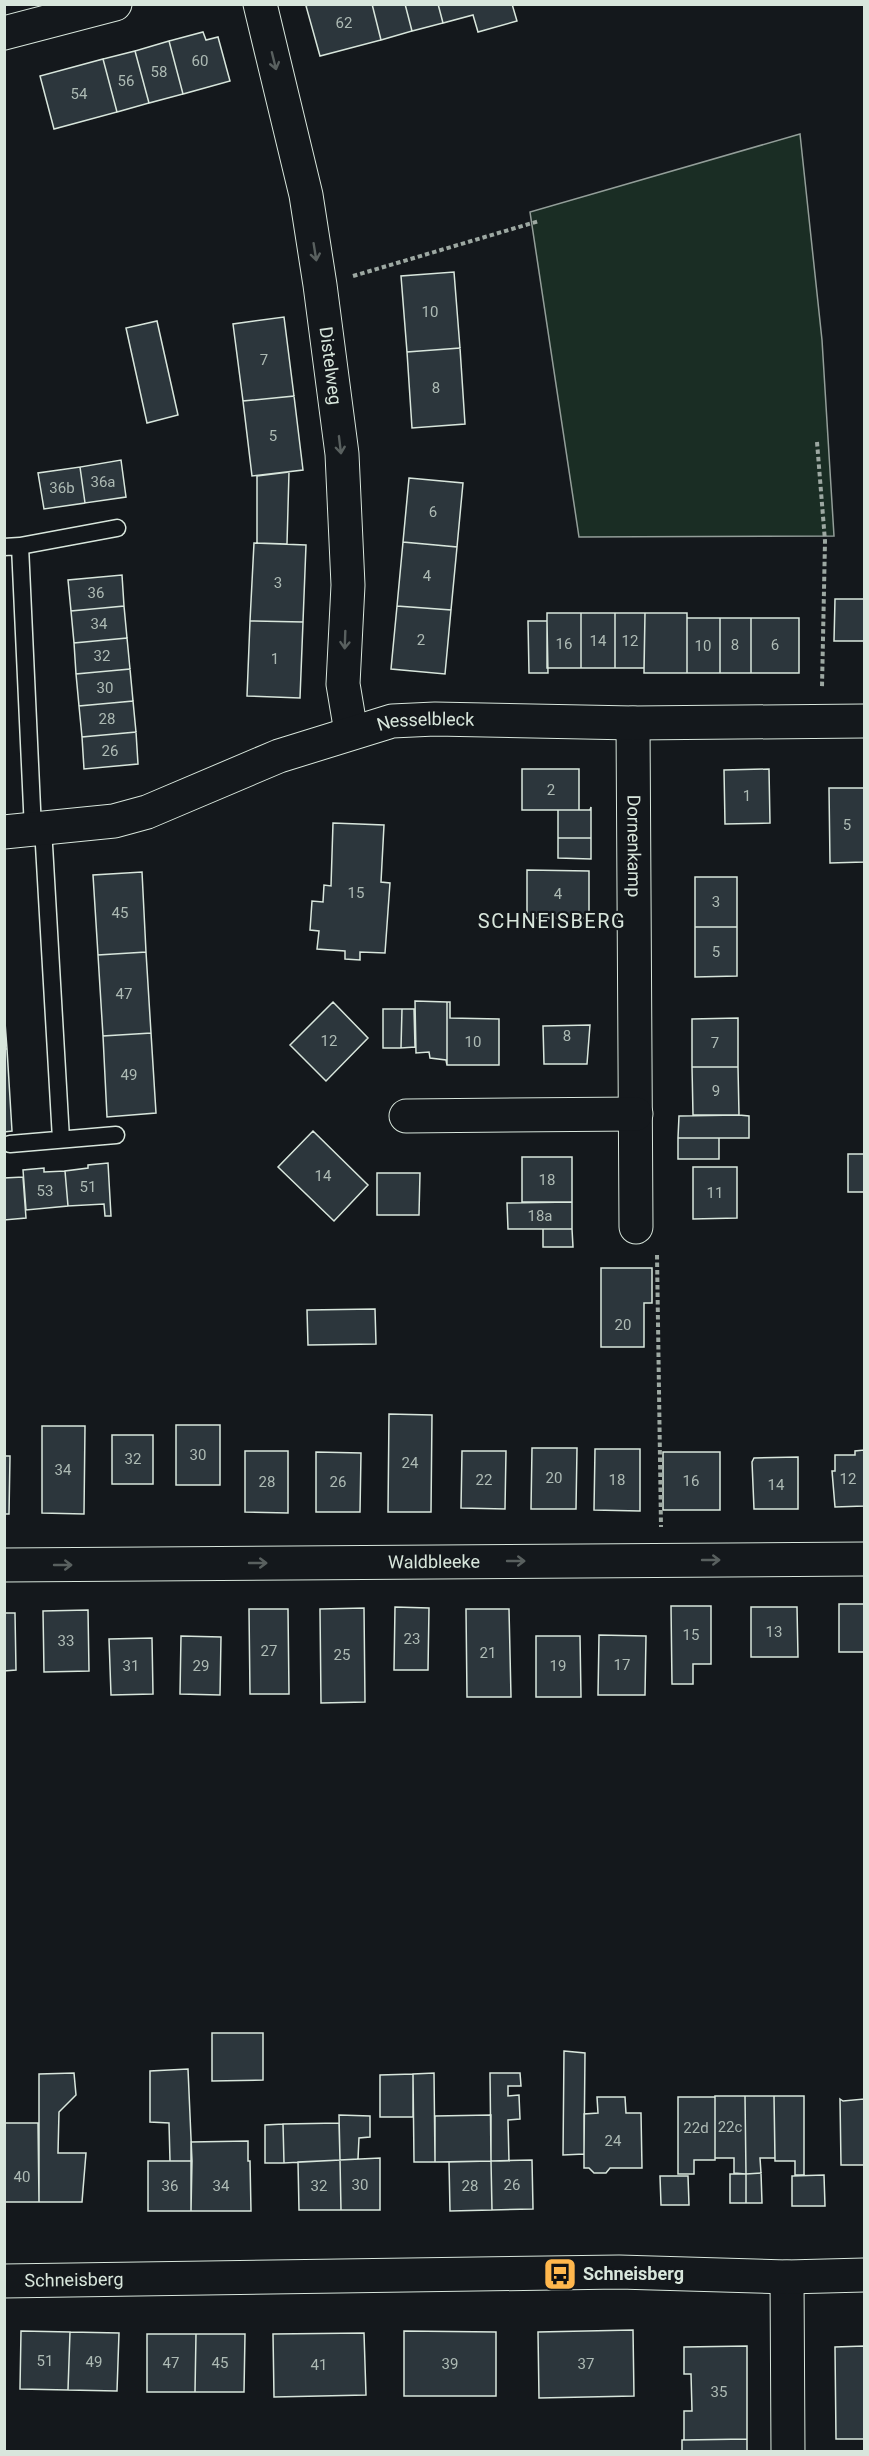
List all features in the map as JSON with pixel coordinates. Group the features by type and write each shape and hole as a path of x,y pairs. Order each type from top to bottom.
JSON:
{"street":[{"path":"4,33 115,4"},
{"name":"Distelweg","path":"260,4 306,195 342,454 348,585 344,684 351,732"},
{"name":"Nesselbleck","path":"27,830 114,821 147,812 279,756 392,721 435,719 633,723 864,721"},
{"name":"Dornenkamp","path":"633,723 636,1227"},
{"path":"406,1116 636,1114"},
{"name":"Waldbleeke","path":"4,1565 864,1559"},
{"name":"Schneisberg","path":"4,2281 619,2272 787,2277 864,2275"},
{"path":"787,2277 788,2451"}],"lane":[{"path":"61,1139 27,830 12,547 117,528"},
{"path":"10,1144 116,1135"}],"path":[{"path":"320,285 539,221"},
{"path":"817,442 825,542 821,722"},
{"path":"636,1227 657,1247 662,1560"}],"green space":[{"path":"800,134 822,340 834,536 579,537 530,212"}],"building":[{"path":"310,4 372,4 381,40 320,56 306,6"},
{"path":"372,4 405,4 412,31 381,40"},
{"path":"405,4 438,4 443,23 412,31"},
{"path":"438,4 512,4 517,21 478,32 473,15 443,23"},
{"path":"203,32 206,40 218,37 230,81 183,94 169,41"},
{"path":"169,41 183,94 149,103 135,51"},
{"path":"135,51 149,103 117,112 103,59"},
{"path":"103,59 117,112 54,129 40,76"},
{"path":"454,272 460,348 407,352 401,276"},
{"path":"284,317 294,396 243,401 233,324"},
{"path":"157,321 178,415 147,423 126,328"},
{"path":"460,348 465,424 412,428 407,352"},
{"path":"294,396 303,470 252,476 243,401"},
{"path":"121,460 126,497 85,503 80,467"},
{"path":"80,467 85,503 44,509 38,473"},
{"path":"289,472 287,544 257,543 257,476"},
{"path":"409,478 463,483 457,547 403,542"},
{"path":"403,542 457,547 451,610 397,606"},
{"path":"254,543 306,545 303,622 250,621"},
{"path":"122,575 124,606 71,611 68,580"},
{"path":"835,599 864,599 864,641 834,641"},
{"path":"124,606 127,638 74,643 71,611"},
{"path":"397,606 451,610 445,674 391,669"},
{"path":"547,613 581,613 581,668 547,668"},
{"path":"581,613 615,613 615,668 581,668"},
{"path":"615,613 645,613 644,668 615,668"},
{"path":"645,613 687,613 687,673 644,673"},
{"path":"687,618 720,618 720,673 687,673"},
{"path":"720,618 751,618 751,673 720,673"},
{"path":"751,618 799,618 799,673 751,673"},
{"path":"250,621 303,622 300,698 247,696"},
{"path":"528,621 547,621 548,673 529,673"},
{"path":"127,638 130,669 76,674 74,643"},
{"path":"130,669 133,701 79,706 76,674"},
{"path":"133,701 136,732 82,737 79,706"},
{"path":"136,732 138,764 84,769 82,737"},
{"path":"522,769 579,769 579,810 522,810"},
{"path":"769,769 770,823 725,824 724,770"},
{"path":"829,788 864,788 864,862 830,863"},
{"path":"591,807 591,838 558,838 558,810 590,810"},
{"path":"333,823 384,825 381,882 390,883 385,953 360,952 360,960 345,959 345,951 317,949 319,931 310,930 312,901 323,902 324,885 331,886"},
{"path":"558,838 591,838 591,859 558,858"},
{"path":"527,870 589,871 589,918 527,918"},
{"path":"142,872 146,952 98,955 93,875"},
{"path":"695,877 737,877 737,927 695,927"},
{"path":"695,927 737,927 737,976 695,977"},
{"path":"146,952 151,1033 103,1036 98,955"},
{"path":"415,1001 447,1002 447,1065 446,1060 430,1058 429,1052 416,1053"},
{"path":"333,1002 368,1038 326,1081 290,1045"},
{"path":"447,1002 450,1002 450,1018 499,1019 499,1065 447,1065"},
{"path":"4,1009 7,1049 4,1049"},
{"path":"383,1009 402,1009 401,1048 383,1048"},
{"path":"402,1009 414,1009 415,1047 401,1048"},
{"path":"738,1018 738,1067 692,1067 692,1019"},
{"path":"590,1025 587,1064 544,1064 543,1026"},
{"path":"151,1033 156,1113 107,1117 103,1036"},
{"path":"4,1049 7,1049 12,1131 4,1132"},
{"path":"692,1067 738,1067 739,1115 693,1115"},
{"path":"679,1116 749,1116 749,1138 678,1138"},
{"path":"313,1131 368,1185 334,1221 278,1167"},
{"path":"678,1138 719,1138 719,1159 678,1159"},
{"path":"848,1154 864,1154 864,1192 848,1192"},
{"path":"522,1157 572,1157 572,1202 522,1202"},
{"path":"108,1163 111,1216 105,1216 104,1204 68,1206 65,1171"},
{"path":"693,1167 737,1167 737,1218 693,1219"},
{"path":"44,1168 44,1172 65,1171 68,1206 26,1210 23,1170"},
{"path":"377,1173 420,1173 419,1215 377,1215"},
{"path":"23,1177 26,1218 4,1220 4,1178"},
{"path":"572,1202 572,1229 508,1229 507,1203"},
{"path":"543,1229 572,1229 573,1247 543,1247"},
{"path":"601,1268 652,1268 652,1303 644,1303 644,1347 601,1347"},
{"path":"375,1309 376,1344 308,1345 307,1310"},
{"path":"389,1414 432,1415 431,1512 388,1512"},
{"path":"176,1425 220,1425 220,1485 176,1485"},
{"path":"42,1426 85,1426 84,1514 42,1513"},
{"path":"112,1435 153,1435 153,1484 112,1484"},
{"path":"532,1448 577,1448 576,1509 531,1509"},
{"path":"595,1449 640,1449 640,1511 594,1510"},
{"path":"864,1450 864,1506 835,1507 832,1471 835,1471 835,1455 855,1455 855,1451"},
{"path":"245,1451 288,1451 288,1513 245,1512"},
{"path":"462,1451 506,1451 505,1509 461,1508"},
{"path":"316,1452 361,1453 360,1512 316,1512"},
{"path":"663,1452 720,1452 720,1510 663,1510"},
{"path":"4,1456 10,1456 9,1514 4,1514"},
{"path":"798,1457 798,1509 754,1509 752,1462 754,1458"},
{"path":"839,1604 864,1604 864,1652 839,1652"},
{"path":"671,1606 711,1606 711,1664 693,1664 693,1684 672,1684"},
{"path":"395,1607 429,1608 428,1670 394,1670"},
{"path":"751,1607 797,1607 798,1657 751,1657"},
{"path":"364,1608 365,1702 321,1703 320,1609"},
{"path":"249,1609 288,1609 289,1694 250,1694"},
{"path":"466,1609 509,1609 511,1697 467,1697"},
{"path":"88,1610 89,1671 44,1672 43,1611"},
{"path":"4,1613 15,1613 16,1670 4,1671"},
{"path":"599,1635 646,1636 645,1695 598,1695"},
{"path":"181,1636 221,1637 220,1695 180,1694"},
{"path":"536,1636 580,1636 581,1697 536,1697"},
{"path":"152,1638 153,1694 111,1695 109,1639"},
{"path":"212,2033 263,2033 263,2080 212,2081"},
{"path":"564,2051 585,2053 584,2154 563,2155"},
{"path":"188,2069 192,2161 170,2161 169,2123 150,2122 150,2071"},
{"path":"74,2073 76,2095 59,2112 58,2153 86,2153 82,2202 39,2202 39,2074"},
{"path":"434,2073 435,2162 414,2162 413,2074"},
{"path":"490,2073 520,2073 521,2086 508,2086 508,2096 519,2095 520,2119 508,2120 509,2161 491,2161"},
{"path":"413,2074 413,2117 380,2117 380,2075"},
{"path":"715,2096 745,2096 746,2174 734,2173 734,2158 715,2158"},
{"path":"745,2096 774,2096 775,2158 760,2158 761,2173 746,2174"},
{"path":"774,2096 804,2096 804,2175 795,2175 795,2161 775,2161"},
{"path":"597,2097 625,2097 626,2113 641,2113 642,2168 610,2168 606,2173 594,2173 589,2168 584,2168 584,2114 598,2113"},
{"path":"678,2097 715,2097 715,2160 694,2160 694,2174 678,2174"},
{"path":"840,2099 843,2101 864,2099 864,2165 841,2165"},
{"path":"339,2115 370,2116 370,2137 359,2138 358,2159 340,2160"},
{"path":"491,2115 491,2161 435,2162 435,2116"},
{"path":"4,2123 38,2123 39,2202 4,2202"},
{"path":"339,2123 340,2160 284,2163 283,2124"},
{"path":"283,2124 284,2163 265,2163 265,2125"},
{"path":"248,2141 251,2211 191,2211 191,2142"},
{"path":"380,2158 380,2210 341,2210 340,2160"},
{"path":"340,2160 341,2210 299,2210 298,2162"},
{"path":"532,2160 533,2209 492,2210 491,2161"},
{"path":"148,2161 192,2161 191,2211 148,2211"},
{"path":"491,2161 492,2210 450,2211 449,2162"},
{"path":"761,2173 762,2203 746,2203 746,2174"},
{"path":"730,2174 746,2174 746,2203 730,2203"},
{"path":"824,2175 825,2206 792,2206 792,2176"},
{"path":"660,2176 688,2176 689,2205 661,2205"},
{"path":"633,2330 634,2396 539,2398 538,2332"},
{"path":"21,2331 70,2332 68,2390 20,2389"},
{"path":"404,2331 496,2332 496,2396 404,2396"},
{"path":"70,2332 119,2333 117,2391 68,2390"},
{"path":"364,2333 366,2395 274,2397 273,2334"},
{"path":"147,2334 196,2334 195,2392 147,2392"},
{"path":"196,2334 245,2334 244,2392 195,2392"},
{"path":"747,2346 747,2439 684,2440 684,2411 692,2411 691,2374 684,2374 684,2347"},
{"path":"864,2346 864,2439 836,2439 835,2347"},
{"path":"747,2439 747,2452 682,2452 682,2440"}],"place":[{"name":"Schneisberg","path":"560,2274"}],"district":[{"name":"SCHNEISBERG","path":"552,921"}]}
